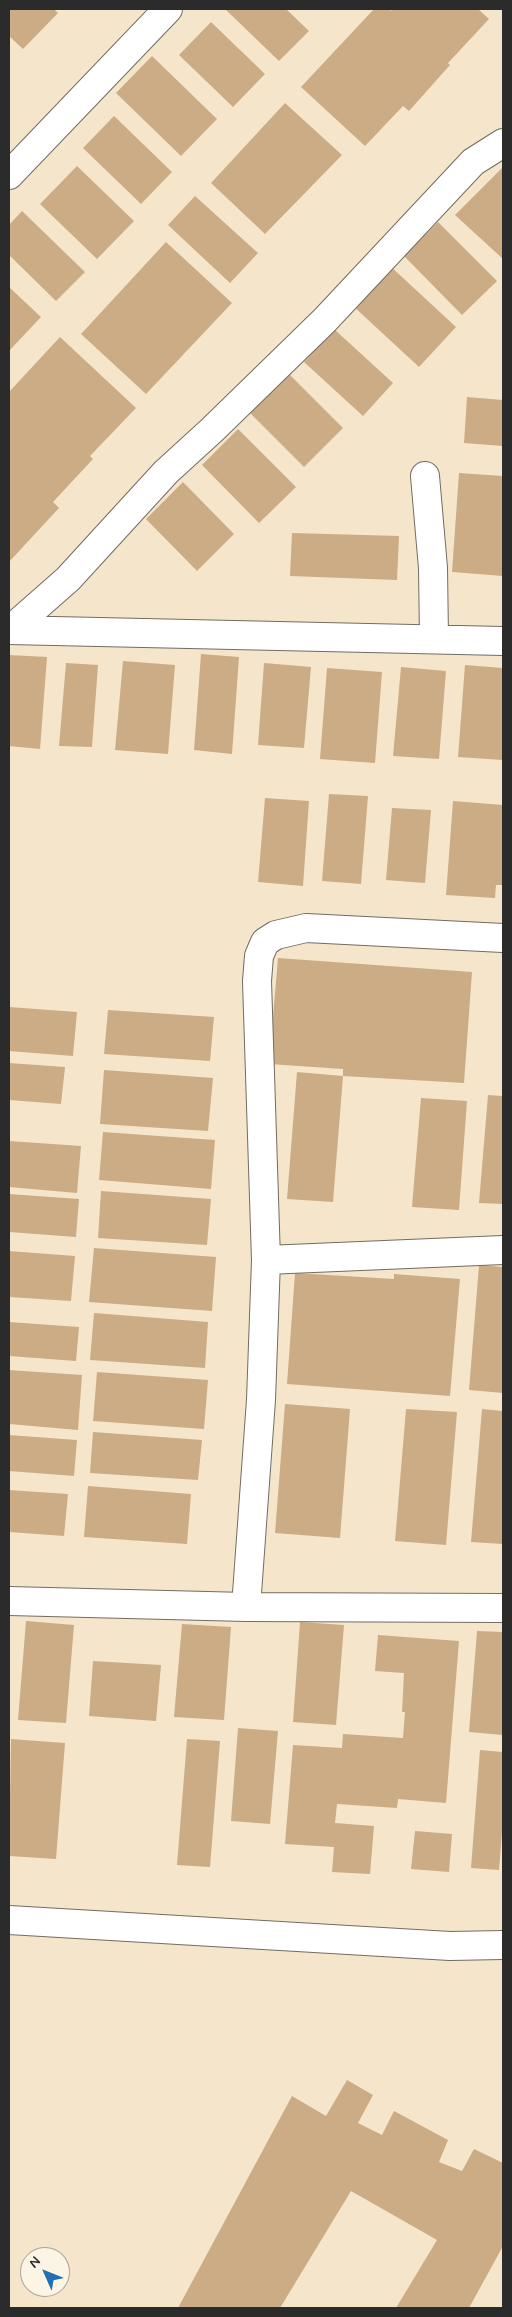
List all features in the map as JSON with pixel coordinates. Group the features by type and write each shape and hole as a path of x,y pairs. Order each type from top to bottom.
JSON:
{"street":[{"path":"9,175 168,9"},
{"path":"9,630 68,579 166,472 325,320 473,162 503,143"},
{"path":"425,476 432,552 434,638"},
{"path":"9,630 503,641"},
{"path":"246,1607 262,1400 266,1260 257,981 259,956 265,942 276,934 306,928 503,938"},
{"path":"266,1260 503,1250"},
{"path":"9,1601 246,1607 503,1608"},
{"path":"9,1920 450,1946 503,1945"}],"building":[{"path":"9,9 54,9 58,13 23,49 9,36"},
{"path":"225,9 286,9 309,31 279,61"},
{"path":"374,9 389,9 391,11 393,9 478,9 489,19 448,63 450,65 409,111 403,106 365,146 301,87"},
{"path":"211,22 265,74 233,107 179,55"},
{"path":"152,56 217,119 181,156 116,93"},
{"path":"285,103 342,155 265,234 211,183"},
{"path":"114,116 172,172 141,204 83,148"},
{"path":"77,166 134,221 97,259 40,204"},
{"path":"503,167 503,259 455,215"},
{"path":"195,196 258,253 230,283 168,225"},
{"path":"22,211 85,272 56,301 9,255 9,225"},
{"path":"438,222 497,281 462,315 404,256"},
{"path":"166,242 232,303 146,394 81,334"},
{"path":"389,265 456,327 419,367 352,305"},
{"path":"9,287 41,317 9,351"},
{"path":"334,329 393,383 363,416 304,362"},
{"path":"60,337 136,408 90,456 93,459 53,502 59,508 9,562 9,392"},
{"path":"288,373 343,428 304,467 249,412"},
{"path":"467,397 503,400 503,446 464,443"},
{"path":"238,429 296,487 259,523 202,465"},
{"path":"459,473 503,476 503,576 452,572"},
{"path":"183,482 234,534 197,571 146,519"},
{"path":"292,533 399,536 397,580 290,576"},
{"path":"201,654 239,657 232,754 194,750"},
{"path":"9,655 47,657 40,749 9,746"},
{"path":"123,661 175,665 168,754 115,750"},
{"path":"66,663 98,665 92,747 59,746"},
{"path":"264,663 311,667 304,748 258,745"},
{"path":"465,665 503,668 503,760 458,757"},
{"path":"401,667 446,671 439,759 393,756"},
{"path":"327,668 382,672 375,763 320,759"},
{"path":"329,794 368,796 361,884 322,881"},
{"path":"265,798 309,801 303,886 258,882"},
{"path":"453,801 503,805 503,885 496,885 495,898 446,895"},
{"path":"392,808 431,810 425,883 386,880"},
{"path":"278,958 472,972 464,1083 343,1076 343,1069 269,1064"},
{"path":"9,1007 77,1012 73,1056 9,1051"},
{"path":"108,1010 214,1017 210,1061 104,1054"},
{"path":"9,1063 65,1067 61,1104 9,1100"},
{"path":"104,1070 213,1078 208,1131 100,1124"},
{"path":"297,1072 343,1076 333,1202 287,1199"},
{"path":"488,1095 503,1096 503,1204 479,1203"},
{"path":"421,1098 467,1101 459,1210 412,1207"},
{"path":"103,1132 215,1140 211,1189 99,1180"},
{"path":"9,1141 81,1146 77,1193 9,1187"},
{"path":"101,1191 211,1199 207,1245 98,1238"},
{"path":"9,1194 79,1199 76,1237 9,1232"},
{"path":"94,1248 216,1257 212,1311 89,1302"},
{"path":"9,1251 75,1256 71,1301 9,1297"},
{"path":"479,1265 503,1267 503,1393 469,1390"},
{"path":"295,1273 394,1279 394,1274 460,1279 450,1396 287,1384"},
{"path":"94,1313 208,1322 205,1368 90,1360"},
{"path":"9,1322 79,1327 76,1361 9,1356"},
{"path":"9,1370 82,1375 78,1430 9,1424"},
{"path":"97,1372 208,1380 204,1429 93,1421"},
{"path":"285,1404 350,1409 340,1538 275,1533"},
{"path":"406,1409 457,1412 446,1545 395,1541"},
{"path":"482,1409 503,1411 503,1544 471,1542"},
{"path":"93,1432 202,1440 198,1480 90,1473"},
{"path":"9,1435 77,1440 74,1476 9,1471"},
{"path":"88,1486 191,1494 187,1544 84,1537"},
{"path":"9,1490 68,1494 64,1536 9,1532"},
{"path":"26,1621 74,1625 66,1723 18,1720"},
{"path":"300,1622 344,1625 336,1725 293,1722"},
{"path":"182,1624 231,1627 224,1720 174,1717"},
{"path":"477,1631 503,1632 503,1735 469,1732"},
{"path":"378,1635 459,1641 446,1803 398,1799 397,1808 337,1804 335,1823 374,1826 370,1874 332,1872 334,1847 285,1844 293,1745 342,1748 343,1734 403,1738 405,1712 402,1712 404,1673 375,1671"},
{"path":"93,1661 161,1665 156,1721 89,1716"},
{"path":"238,1728 278,1731 270,1824 231,1821"},
{"path":"11,1739 65,1743 56,1859 9,1856"},
{"path":"187,1739 220,1741 210,1867 177,1865"},
{"path":"480,1750 503,1752 503,1820 499,1870 471,1868"},
{"path":"415,1831 452,1834 449,1872 411,1869"},
{"path":"347,2080 373,2095 358,2123 382,2135 394,2111 448,2140 439,2162 462,2171 474,2149 503,2163 503,2246 469,2308 396,2308 437,2240 351,2191 280,2308 178,2308 292,2096 326,2116"}]}
